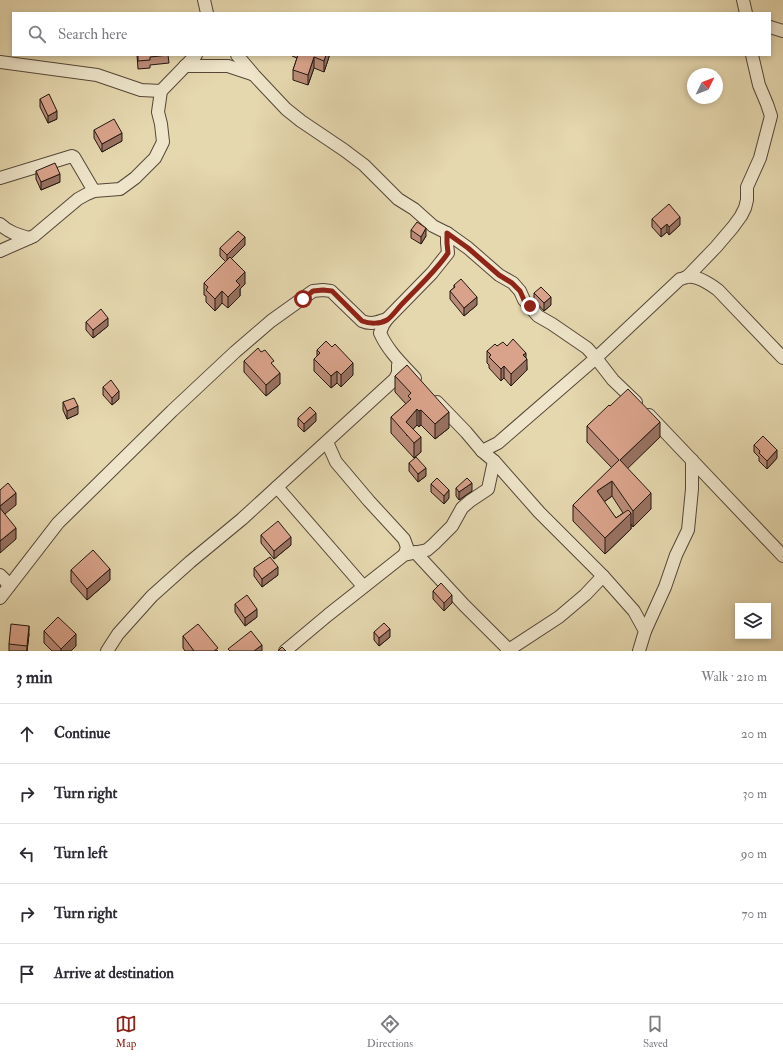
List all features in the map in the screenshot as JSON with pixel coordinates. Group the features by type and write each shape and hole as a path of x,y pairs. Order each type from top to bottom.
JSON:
{"street":[{"path":"204,0 207,12"},
{"path":"743,0 746,12"},
{"path":"771,27 783,31"},
{"path":"0,251 34,236 78,199 94,191 120,189 135,178 154,158 163,142 158,112 161,91 195,56"},
{"path":"238,56 286,109 364,165 398,199 414,209 434,226 468,248 499,275 512,283 520,291 524,300 538,316 587,348 613,380 644,410 783,556"},
{"path":"482,451 498,443 596,358 680,280 688,276 716,247 741,216 747,200 747,188 760,158 771,116 768,104 759,86 752,56"},
{"path":"0,62 97,75 141,90 161,91"},
{"path":"185,66 228,66 254,75"},
{"path":"0,178 72,156 94,191"},
{"path":"0,224 4,228 16,234 29,238"},
{"path":"447,233 448,253 444,259 387,320 380,333 385,343 398,360 482,451 494,461 539,512 603,576 634,612 645,631"},
{"path":"688,276 708,282 718,290 783,358"},
{"path":"0,598 58,523 172,411 235,352 271,321 313,291 323,290 332,291 362,321 374,324 387,320"},
{"path":"107,651 118,634 152,596 278,487 395,380 398,374 398,360"},
{"path":"327,442 336,462 404,539 410,553 508,650 559,617 585,595 603,576"},
{"path":"639,651 645,631 665,587 676,555 688,530 692,489 692,460"},
{"path":"285,651 363,586 410,553 427,550 434,544 452,526 462,508 488,489 494,461"},
{"path":"278,487 363,586"},
{"path":"0,575 9,586"}],"building":[{"path":"138,56 160,56 150,57 150,60 138,61"},
{"path":"298,56 326,56 324,61 314,57 308,75 293,70"},
{"path":"49,94 57,111 48,116 40,99"},
{"path":"114,119 122,133 102,144 94,130"},
{"path":"55,163 60,174 41,182 36,171"},
{"path":"669,204 680,217 669,227 667,224 661,229 652,219"},
{"path":"417,222 426,228 421,237 411,230"},
{"path":"238,231 245,237 227,255 220,248"},
{"path":"230,257 245,272 236,281 240,285 228,297 222,291 215,299 206,290 208,287 204,283"},
{"path":"461,279 477,297 464,308 450,291"},
{"path":"541,287 551,297 544,303 534,293"},
{"path":"101,309 108,318 93,330 86,322"},
{"path":"513,339 526,353 523,355 527,359 511,374 504,366 501,369 489,357 491,355 487,351 495,344 497,346 503,342 507,346"},
{"path":"326,341 332,347 335,344 353,363 341,375 337,371 331,376 314,359 320,353 317,350"},
{"path":"258,348 261,352 265,350 274,361 271,363 280,373 266,385 244,361"},
{"path":"407,365 449,412 435,424 421,410 419,411 417,409 406,422 421,437 414,443 391,417 411,399 408,396 411,393 395,376"},
{"path":"111,380 119,391 112,398 103,387"},
{"path":"628,389 660,422 620,460 651,493 633,511 612,481 597,491 616,518 628,510 631,513 605,538 573,505 619,460 587,426"},
{"path":"74,398 78,406 67,411 63,402"},
{"path":"310,407 316,413 304,424 298,418"},
{"path":"763,436 777,450 767,461 754,445"},
{"path":"416,457 426,468 418,474 409,463"},
{"path":"437,478 449,490 444,496 431,484"},
{"path":"467,478 472,483 459,492 456,488"},
{"path":"8,483 16,493 0,506 0,490"},
{"path":"0,508 16,528 0,541"},
{"path":"278,521 291,537 274,551 261,535"},
{"path":"93,550 110,569 87,589 71,570"},
{"path":"270,557 278,567 262,579 254,568"},
{"path":"441,583 452,595 444,603 433,591"},
{"path":"247,595 257,609 245,618 235,604"},
{"path":"58,617 76,634 61,649 44,631"},
{"path":"384,623 390,629 379,638 374,632"},
{"path":"11,624 29,626 27,646 9,644"},
{"path":"198,624 218,648 214,651 194,651 183,636"},
{"path":"251,631 262,645 254,651 230,651 228,649"},
{"path":"282,647 286,651 278,651"}],"route":[{"path":"303,299 313,291 332,291 362,321 374,324 387,320 444,259 448,253 447,233 457,239 499,275 512,283 520,291 524,300 530,306"}]}
